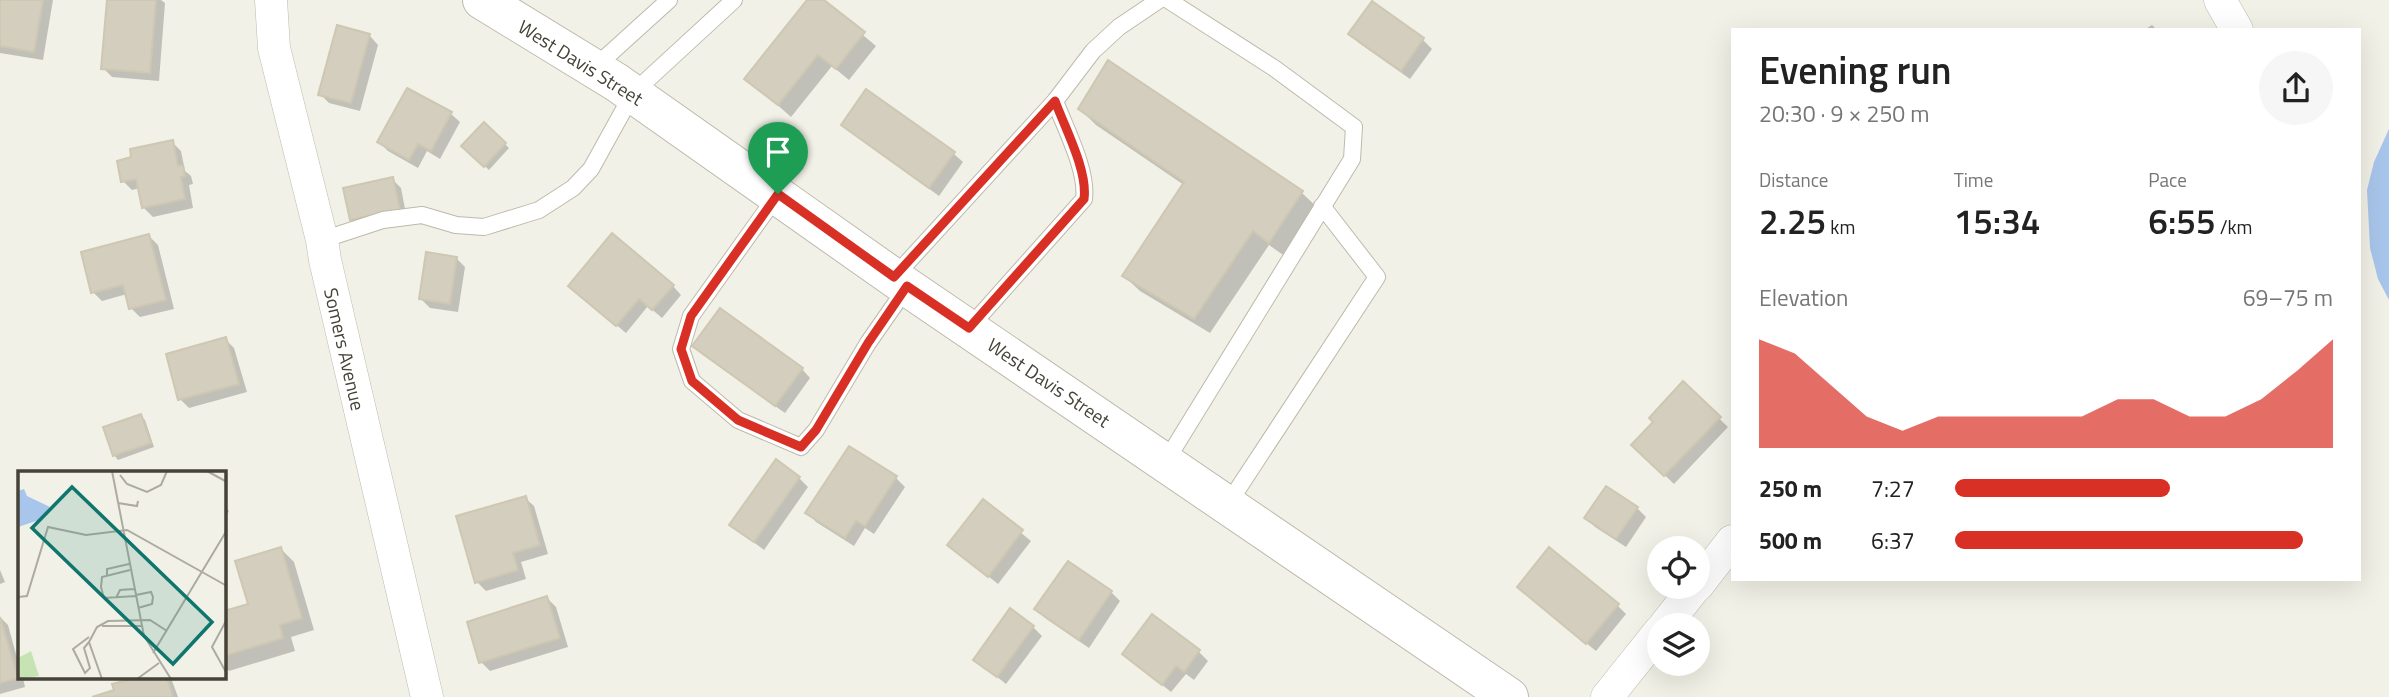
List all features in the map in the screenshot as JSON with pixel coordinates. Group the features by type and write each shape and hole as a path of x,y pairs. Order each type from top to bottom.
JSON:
{"street":[{"name":"Somers Avenue","path":"271,0 274,48 322,240 427,697"},
{"name":"West Davis Street","path":"482,0 633,93 901,282 1509,697"},
{"path":"2220,0 2236,28"},
{"path":"1710,569 1731,542"},
{"path":"1675,613 1686,599"},
{"path":"1607,697 1647,647"}],"lane":[{"path":"594,68 669,0"},
{"path":"322,240 383,220 422,215 456,225 484,227 539,210 573,188 591,169 633,93 734,0"},
{"path":"778,194 691,316 681,349 692,381 738,420 801,447 816,430 901,282 1055,101 1093,51 1119,27 1159,0"},
{"path":"1166,461 1352,159 1354,127 1274,68 1168,0"},
{"path":"969,328 1084,199 1085,189 1080,169 1055,101"},
{"path":"1228,504 1377,278 1322,206"}],"water":[{"path":"2389,129 2389,300 2378,279 2370,248 2367,190 2374,162"}],"building":[{"path":"0,0 43,0 34,52 0,46"},
{"path":"107,0 156,0 150,73 101,69"},
{"path":"807,0 824,0 865,32 836,69 818,55 778,105 744,79"},
{"path":"1372,1 1424,38 1401,71 1348,34"},
{"path":"337,25 370,34 351,103 318,95"},
{"path":"1108,60 1303,191 1269,243 1253,231 1194,319 1122,276 1184,182 1078,109"},
{"path":"407,88 452,112 431,151 418,144 409,160 377,142"},
{"path":"866,89 955,152 929,188 841,125"},
{"path":"484,122 506,143 484,167 461,146"},
{"path":"173,140 178,166 183,165 185,176 181,177 185,199 142,208 136,179 121,182 117,161 131,157 130,149"},
{"path":"393,177 400,210 350,220 343,188"},
{"path":"612,233 674,285 652,310 639,299 616,326 568,286"},
{"path":"149,234 166,300 129,309 123,285 91,293 81,252"},
{"path":"426,252 457,257 450,304 419,299"},
{"path":"720,308 803,368 775,406 692,346"},
{"path":"226,337 239,384 178,400 166,354"},
{"path":"1683,381 1721,417 1664,476 1631,445 1653,422 1649,418"},
{"path":"141,414 151,443 113,456 103,427"},
{"path":"849,446 897,476 865,526 856,521 845,538 805,513"},
{"path":"776,459 800,477 754,542 729,525"},
{"path":"1606,486 1638,507 1616,539 1584,518"},
{"path":"526,496 540,545 513,553 518,570 475,583 456,516"},
{"path":"983,499 1023,530 988,577 947,545"},
{"path":"281,547 302,618 280,625 283,638 226,655 226,610 248,604 235,561"},
{"path":"1549,547 1619,604 1586,644 1517,587"},
{"path":"1068,561 1112,591 1079,640 1034,609"},
{"path":"547,596 560,638 479,663 467,622"},
{"path":"1010,608 1034,626 997,677 973,660"},
{"path":"1152,614 1200,650 1184,672 1176,666 1162,685 1122,654"},
{"path":"0,617 18,678 0,683"},
{"path":"127,680 168,680 173,697 92,697 114,690 112,684"}],"route":[{"path":"1055,101 1085,189 1084,199 969,328 907,286 868,343 816,430 801,447 738,420 692,381 681,349 691,316 778,194 894,277 1055,101"}]}
